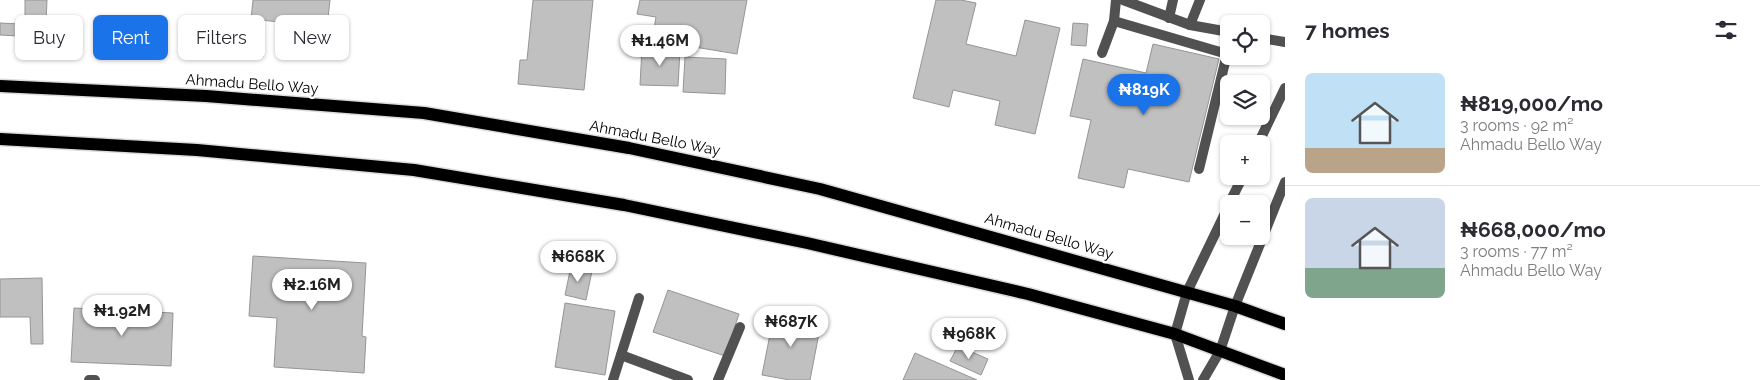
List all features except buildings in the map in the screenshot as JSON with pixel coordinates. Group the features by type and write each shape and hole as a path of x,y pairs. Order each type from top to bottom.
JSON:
{"main road":[{"name":"Ahmadu Bello Way","path":"0,86 206,96 424,112 629,148 820,189 1187,292 1235,306 1285,324"},
{"path":"0,140 197,150 414,170 614,203 807,243 1028,294 1175,334 1285,374"}],"street":[{"path":"1102,53 1114,21 1116,0"},
{"path":"1123,0 1190,25 1220,30"},
{"path":"1169,18 1173,0"},
{"path":"1190,25 1200,0"},
{"path":"1114,21 1227,54 1200,169"},
{"path":"1270,40 1285,42"},
{"path":"1262,135 1285,88"},
{"path":"1204,380 1220,351 1235,306 1285,182"},
{"path":"1190,380 1175,334 1187,292 1220,223"},
{"path":"613,380 639,298"},
{"path":"718,380 740,327"},
{"path":"621,355 688,380"},
{"path":"89,380 95,380"}]}
